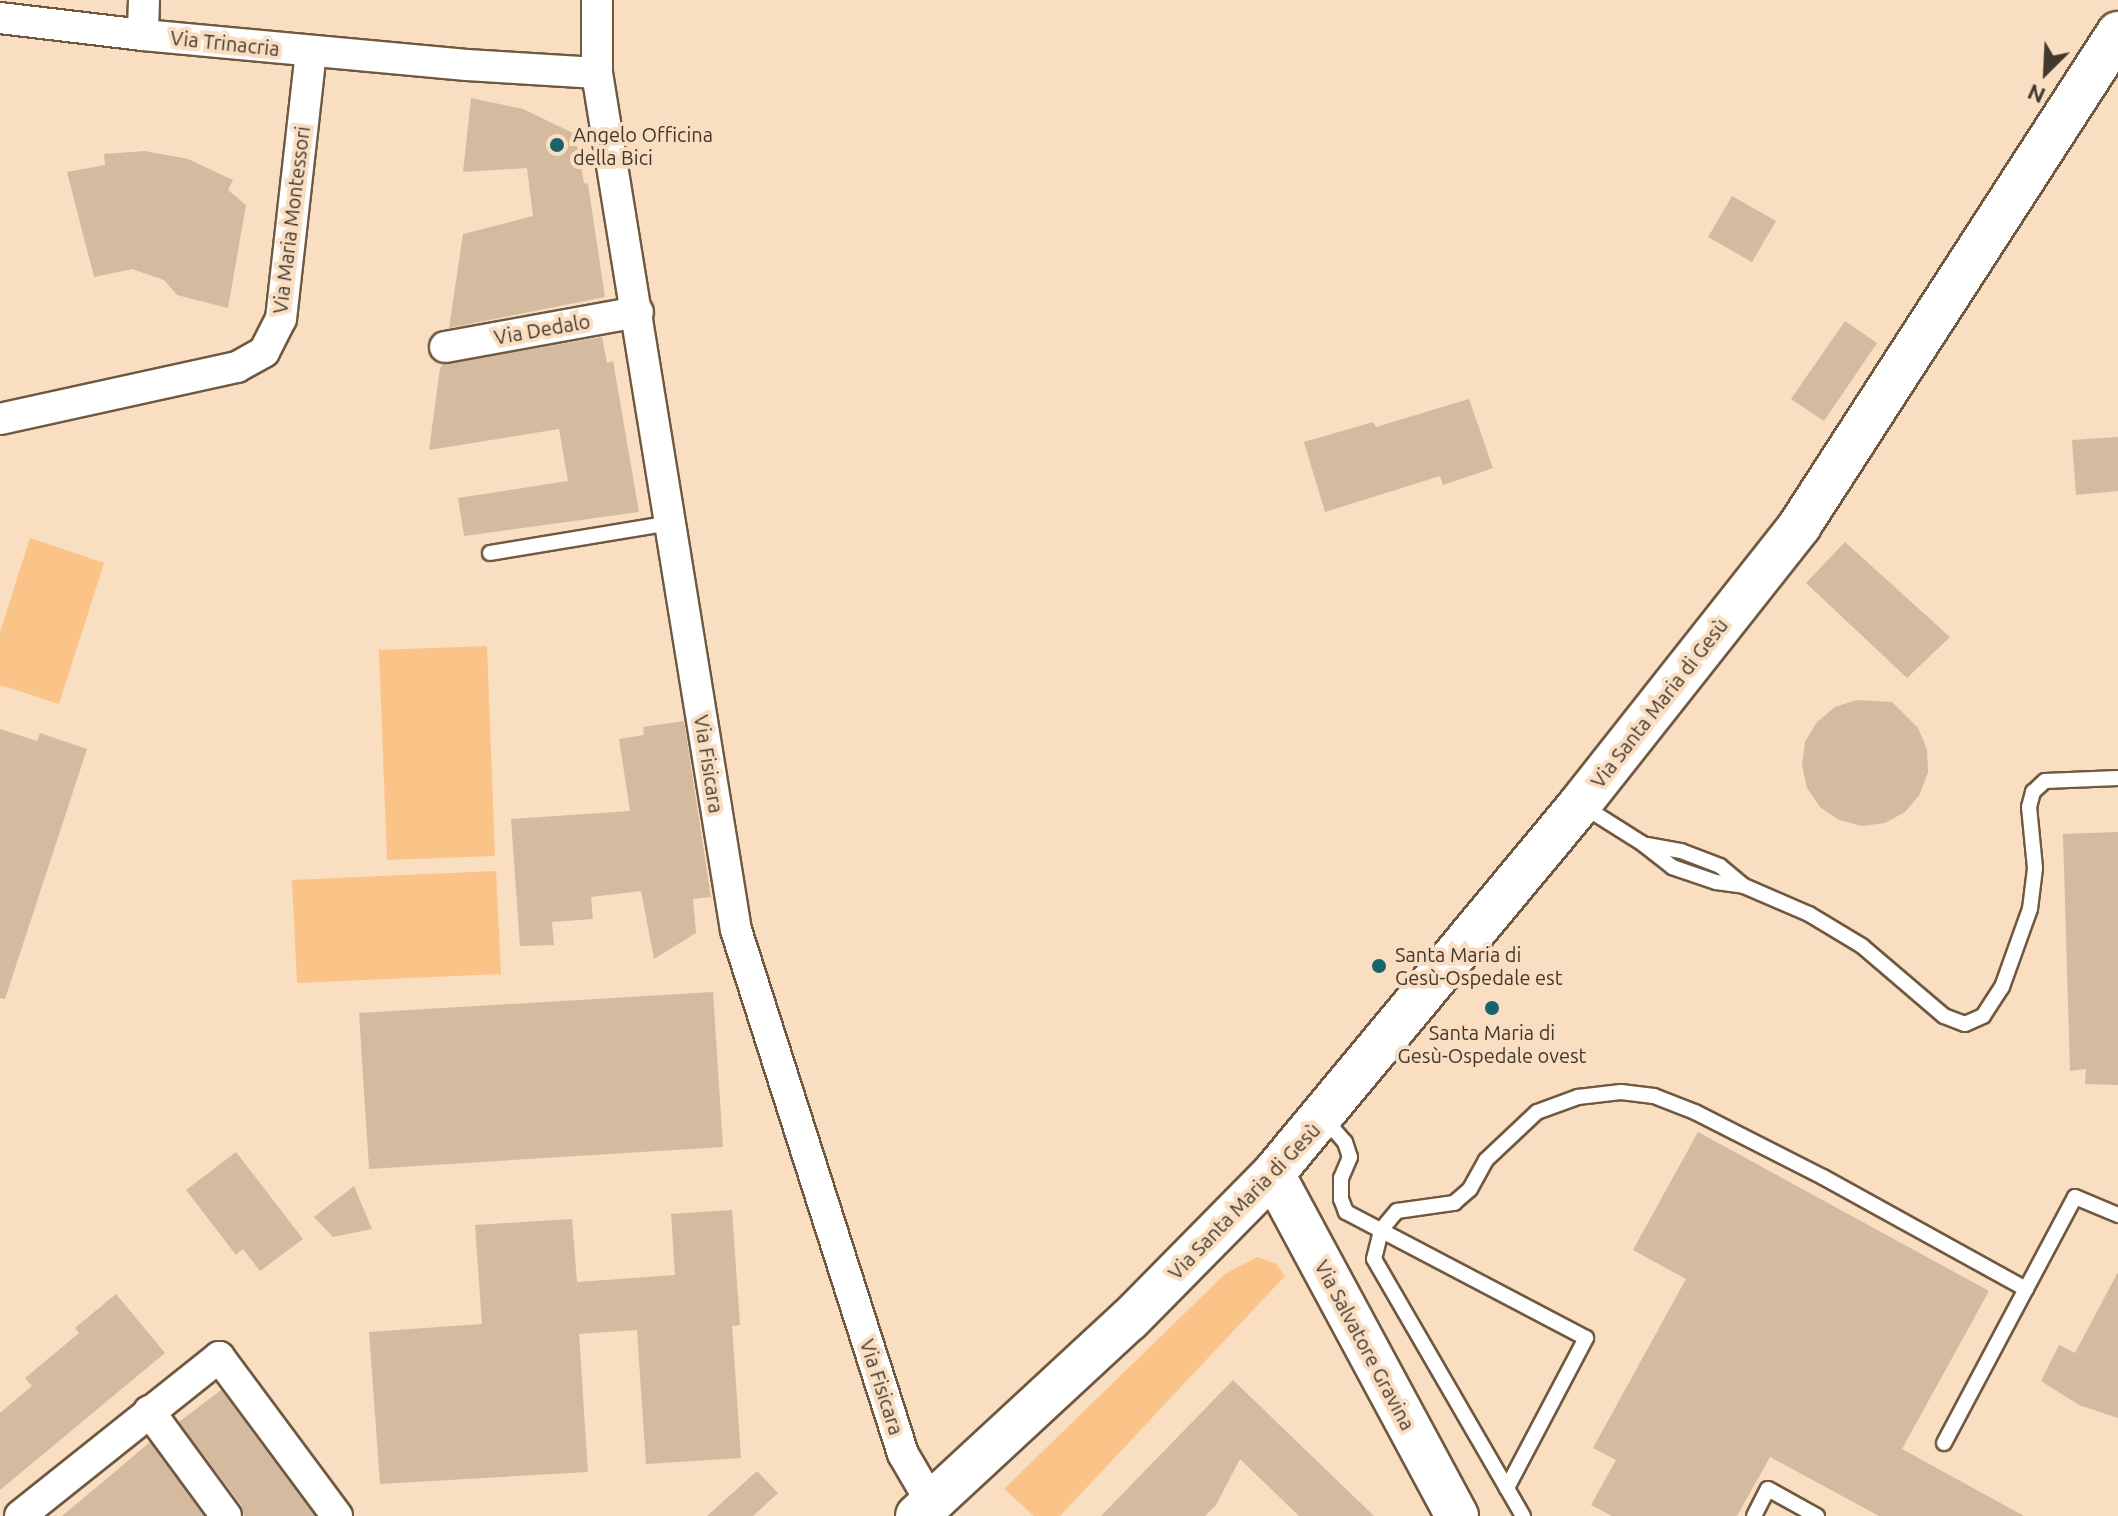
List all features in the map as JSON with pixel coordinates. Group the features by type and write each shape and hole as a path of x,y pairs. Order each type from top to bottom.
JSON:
{"main road":[{"name":"Via Santa Maria di Gesù","path":"934,1511 1008,1462 1130,1319 1273,1174 1580,804 1800,525 2118,33"},
{"name":"Via Salvatore Gravina","path":"1273,1174 1457,1516"}],"street":[{"name":"Via Trinacria","path":"144,0 143,35 311,52 597,73"},
{"name":"Via Fisicara","path":"597,0 597,73 736,930 903,1454 934,1511"},
{"path":"0,18 143,35"},
{"name":"Via Maria Montessori","path":"0,419 237,367 264,352 281,319 311,52"},
{"name":"Via Dedalo","path":"445,347 638,312"},
{"path":"20,1516 219,1357 337,1516"},
{"path":"149,1411 226,1516"}],"lane":[{"path":"490,553 671,523"},
{"path":"1580,804 1643,844 1672,867 1687,874 1744,886 1809,914 1862,946 1944,1016 1965,1024 1983,1016 2002,987 2030,909 2035,868 2029,807 2033,792 2045,781 2118,778"},
{"path":"1523,1516 1374,1259 1381,1230 1397,1211 1454,1203 1470,1189 1486,1160 1537,1112 1578,1097 1621,1092 1654,1096 1695,1112 1823,1177 2026,1289"},
{"path":"1323,1117 1345,1142 1350,1157 1341,1178 1341,1199 1346,1212 1586,1338 1507,1488"},
{"path":"1944,1443 2075,1197 2118,1215"},
{"path":"1754,1516 1768,1489 1817,1516"}],"shaded area":[{"path":"30,538 104,563 59,704 0,685 0,632"},
{"path":"487,646 495,856 387,860 379,650"},
{"path":"496,871 501,974 297,983 292,880"},
{"path":"1257,1257 1276,1264 1285,1276 1060,1516 1034,1516 1004,1489 1225,1274"}],"building":[{"path":"471,98 523,109 575,134 584,183 588,184 605,297 449,328 463,234 533,216 527,168 463,172"},
{"path":"145,151 188,159 233,180 228,190 246,205 228,308 177,295 164,280 132,269 94,277 67,172 105,165 104,154"},
{"path":"1732,196 1776,221 1752,262 1708,237"},
{"path":"1845,321 1877,343 1824,421 1791,399"},
{"path":"602,337 607,363 613,361 639,512 464,536 458,498 568,481 559,429 429,450 440,368 443,364"},
{"path":"1469,399 1493,468 1443,485 1440,476 1325,512 1304,442 1373,422 1376,427"},
{"path":"2118,437 2118,491 2076,495 2072,440"},
{"path":"1845,542 1950,637 1907,678 1806,583"},
{"path":"1857,700 1892,702 1918,728 1927,749 1928,772 1920,794 1905,812 1885,823 1862,826 1839,820 1820,807 1807,788 1802,765 1805,742 1817,722 1835,707"},
{"path":"684,721 711,897 693,899 696,933 654,959 641,891 591,897 593,919 552,922 554,945 520,946 511,819 630,811 619,739 644,735 643,727"},
{"path":"0,729 37,741 40,733 87,749 5,999 0,998"},
{"path":"2118,832 2118,1085 2085,1084 2086,1069 2070,1071 2063,834"},
{"path":"713,992 723,1147 369,1169 359,1013"},
{"path":"1698,1132 1989,1291 1902,1449 2024,1516 1879,1516 1770,1457 1737,1516 1612,1516 1591,1505 1616,1460 1593,1448 1686,1279 1633,1250"},
{"path":"236,1152 303,1239 260,1271 243,1249 236,1255 186,1190"},
{"path":"354,1186 372,1229 333,1237 314,1217"},
{"path":"732,1210 740,1325 732,1326 741,1458 646,1464 637,1330 579,1334 588,1472 380,1484 369,1332 482,1324 475,1225 572,1219 577,1282 675,1275 671,1214"},
{"path":"2118,1272 2118,1418 2079,1405 2041,1381 2059,1345 2075,1353"},
{"path":"116,1294 165,1353 0,1490 0,1413 32,1386 25,1378 79,1333 75,1328"},
{"path":"1233,1380 1374,1516 1299,1516 1240,1459 1216,1505 1205,1516 1101,1516"},
{"path":"221,1390 315,1516 244,1516 241,1505 179,1422"},
{"path":"150,1442 204,1516 62,1516 98,1486"},
{"path":"757,1471 778,1493 753,1516 707,1516"}],"place":[{"name":"Angelo Officina della Bici","path":"557,145"},
{"name":"Santa Maria di Gesù-Ospedale est","path":"1379,966"},
{"name":"Santa Maria di Gesù-Ospedale ovest","path":"1492,1008"}]}
